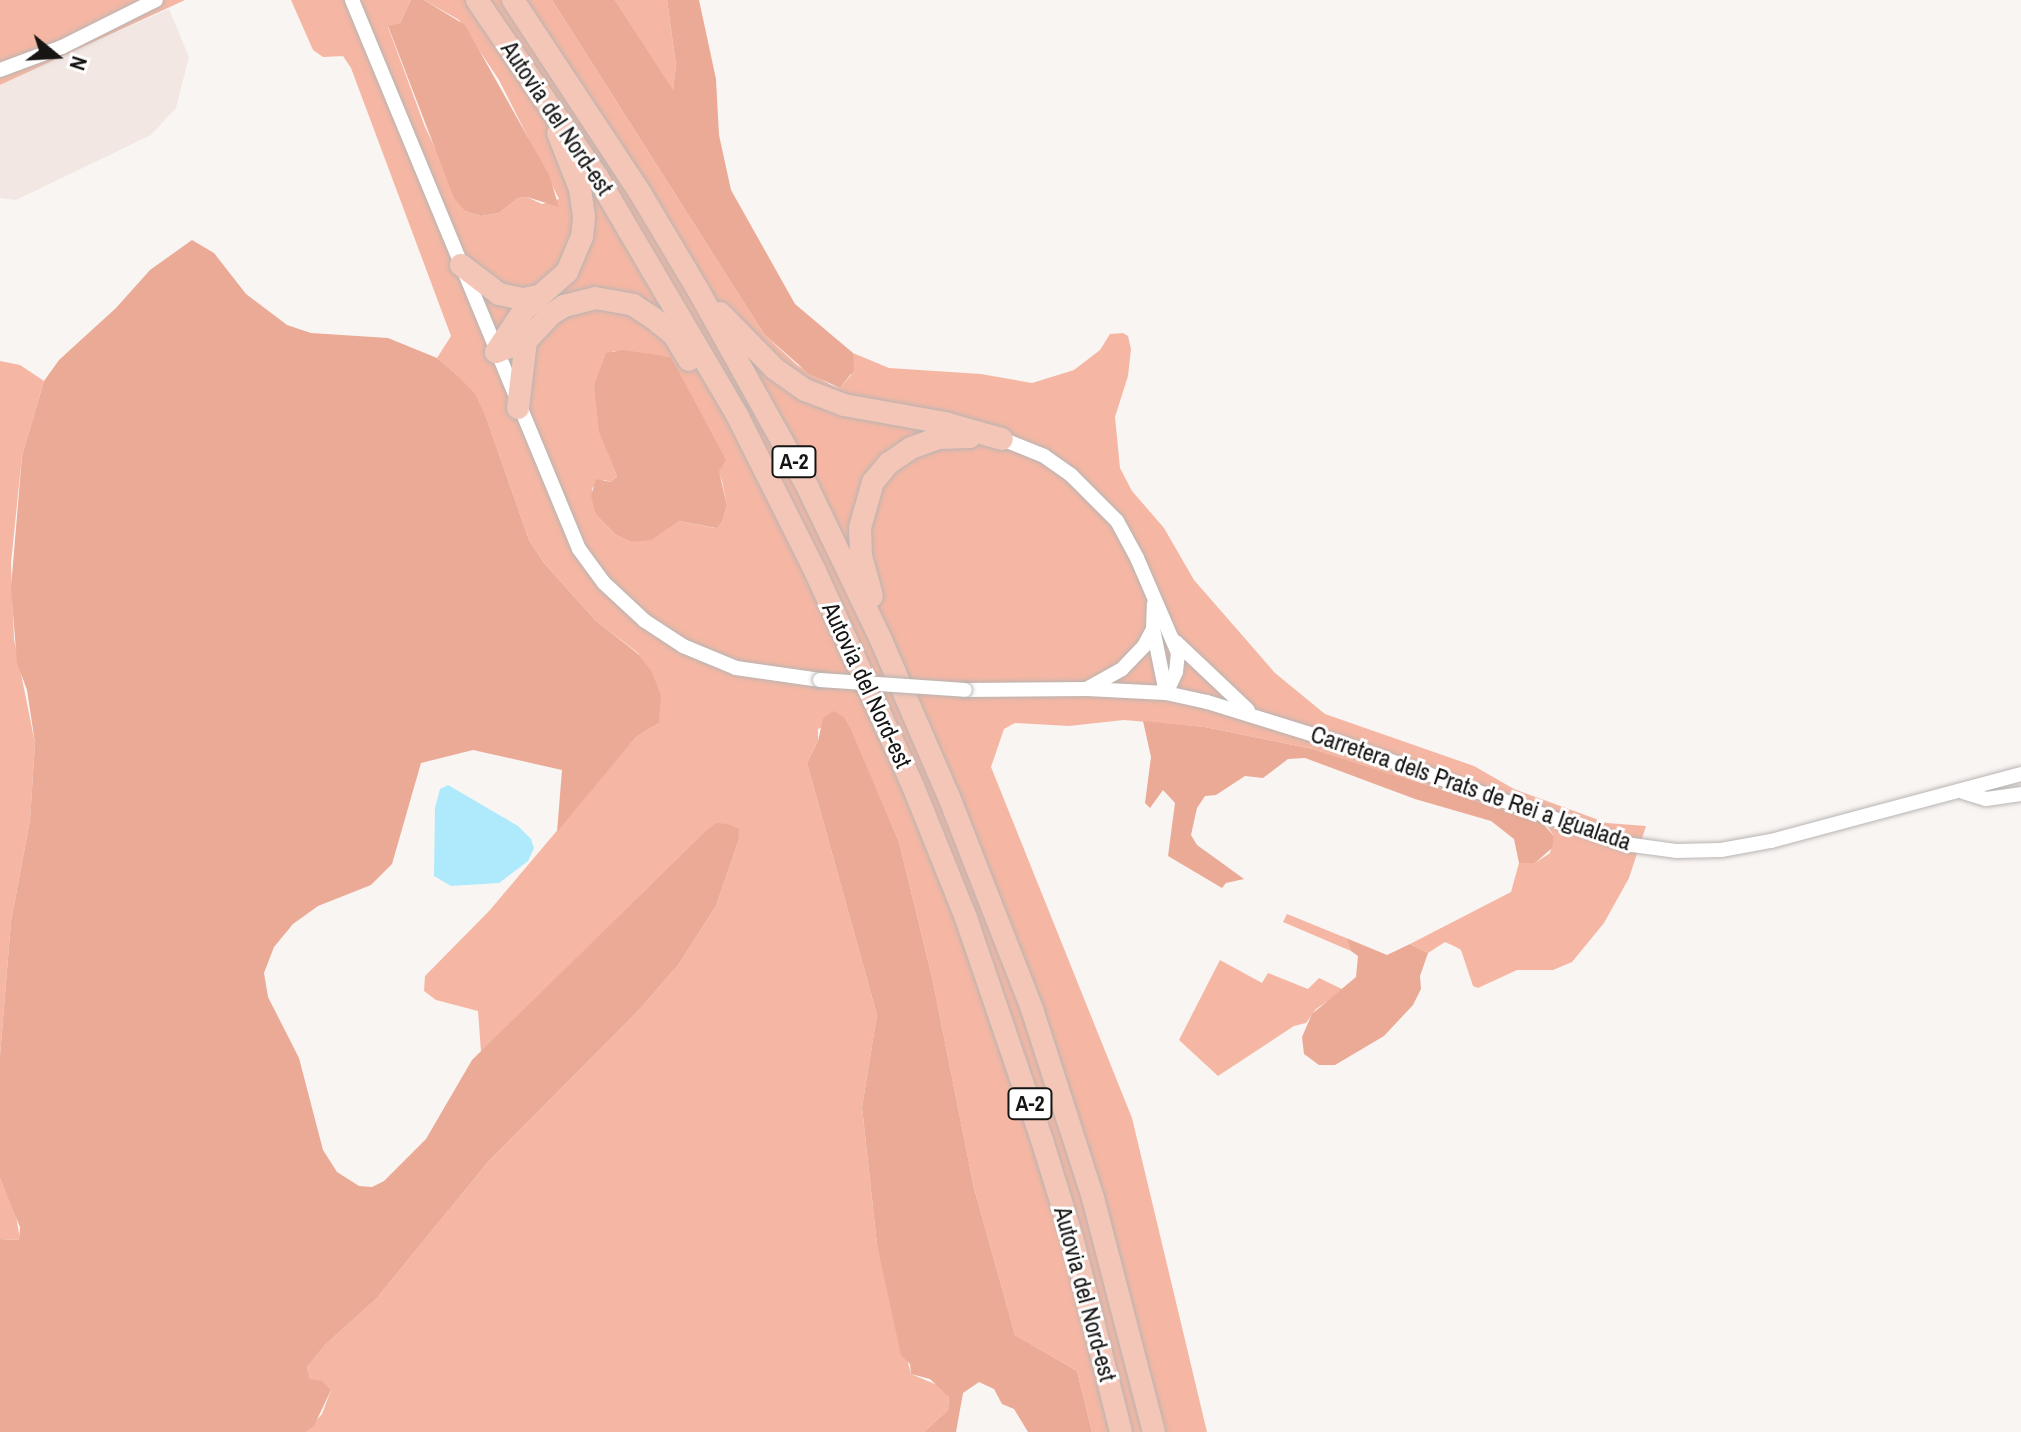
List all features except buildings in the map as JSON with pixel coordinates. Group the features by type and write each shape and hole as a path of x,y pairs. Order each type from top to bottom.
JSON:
{"highway":[{"name":"Autovia del Nord-est","path":"477,0 605,190 738,417 815,571 906,771 966,918 1067,1223 1121,1432"},
{"name":"Autovia del Nord-est","path":"513,0 587,111 698,290 808,488 881,640 949,797 1032,1009 1093,1198 1154,1432"},
{"path":"496,352 514,322 539,296 555,285 572,264 582,237 584,217 580,189 560,142 552,108"},
{"path":"461,265 499,294 523,299 539,296"},
{"path":"698,290 766,362 805,390 844,405 958,425 1002,439"},
{"path":"496,352 526,341 549,316 578,301 612,299 633,305 674,335 707,387 738,417"},
{"path":"518,408 526,341"},
{"path":"881,640 860,543 861,515 873,482 899,454 926,442 960,436 1002,439"}],"street":[{"path":"0,70 62,47 156,0"},
{"name":"Carretera dels Prats de Rei a Igualada","path":"352,0 518,408 579,549 604,583 645,621 683,646 736,668 820,680 965,690 1087,689 1166,693 1251,713 1625,844 1676,851 1721,850 1771,841 2021,774"},
{"path":"1002,439 1052,461 1101,502 1125,534 1154,604 1174,641 1178,663 1166,693"},
{"path":"1154,604 1153,629 1166,693"},
{"path":"1087,689 1122,669 1144,646 1153,629"},
{"path":"1174,641 1251,713"},
{"path":"1960,791 1986,799 2021,794"}],"shaded area":[{"path":"0,0 185,0 0,85"},
{"path":"291,0 411,0 400,23 388,27 425,127 465,211 481,216 499,213 518,198 527,197 542,204 559,199 499,80 459,20 424,0 552,0 764,334 797,365 840,388 851,375 853,353 889,368 981,374 1032,383 1074,370 1100,350 1110,334 1123,333 1128,336 1131,349 1128,376 1115,417 1120,468 1132,491 1164,528 1194,580 1275,673 1325,714 1474,766 1514,789 1607,823 1646,826 1629,878 1604,923 1572,962 1553,970 1517,970 1478,988 1473,986 1461,950 1445,942 1428,953 1410,944 1511,892 1519,863 1535,863 1550,853 1554,836 1547,826 1313,749 1205,727 1124,720 1069,726 1015,723 1004,729 991,767 1132,1118 1207,1432 1092,1432 1077,1371 1015,1335 974,1188 932,977 899,842 845,718 818,729 818,741 807,763 877,1015 862,1107 877,1245 911,1374 942,1387 949,1397 948,1410 924,1432 306,1432 322,1414 331,1390 310,1379 307,1367 325,1345 376,1299 488,1162 639,1010 678,965 716,906 738,842 715,823 481,1052 478,1011 436,1000 424,991 425,976 490,910 636,737 659,723 638,653 595,620 544,563 529,540 486,417 457,375 437,358 451,336 351,68 343,56 323,57 313,50","holes":["613,351 671,357 694,402 722,481 727,506 722,522 715,528 679,521 631,542 616,535 596,515 592,488 604,480 611,482 617,476 607,451 594,385"]},
{"path":"411,0 424,0 465,25 549,175 559,207 527,197 518,198 499,213 481,216 465,211 454,198 388,26 400,23"},
{"path":"552,0 615,0 673,90 676,65 667,0 699,0 716,79 719,135 731,190 795,304 853,353 854,370 840,388 808,373 764,334"},
{"path":"615,0 667,0 676,65 673,91"},
{"path":"169,9 189,57 176,108 151,135 16,200 0,198 0,85"},
{"path":"192,240 214,253 246,294 287,325 311,333 388,338 437,358 457,375 475,394 486,417 529,540 544,563 595,620 637,653 652,672 661,696 659,723 636,737 557,832 562,770 473,750 421,763 392,864 371,885 318,906 293,924 274,947 264,973 268,997 299,1058 323,1150 337,1172 359,1186 372,1187 384,1181 426,1139 472,1060 706,831 715,823 728,824 739,829 738,842 716,906 678,965 639,1010 488,1162 376,1299 325,1345 307,1367 310,1379 322,1381 331,1390 314,1426 306,1432 0,1432 0,1239 19,1240 20,1227 0,1178 0,1056 11,921 30,820 35,743 27,690 17,663 11,588 22,456 44,381 59,360 116,308 150,270"},
{"path":"623,350 671,357 726,460 719,471 727,506 722,522 716,528 679,521 651,540 631,542 616,535 596,515 591,496 596,479 611,482 617,476 599,432 594,385 606,353"},
{"path":"0,361 20,365 44,381 22,456 11,563 14,639 35,743 30,820 11,921 0,1056"},
{"path":"834,711 845,718 851,730 899,842 932,977 974,1188 1015,1335 1077,1371 1092,1432 1028,1432 1014,1409 1002,1404 994,1389 979,1382 963,1393 956,1432 924,1432 948,1410 949,1397 930,1379 911,1374 910,1364 901,1355 877,1245 862,1107 877,1015 807,763 818,741 823,718"},
{"path":"1143,721 1205,727 1313,749 1542,823 1554,836 1552,848 1535,863 1519,863 1514,839 1491,821 1415,799 1305,758 1288,759 1263,778 1245,776 1216,795 1205,796 1197,808 1191,835 1197,845 1244,879 1226,883 1222,888 1168,856 1175,803 1163,790 1150,808 1145,803 1151,757"},
{"path":"1287,914 1346,938 1351,951 1283,922"},
{"path":"1346,938 1387,955 1410,944 1428,953 1420,976 1421,989 1413,1005 1384,1036 1335,1065 1319,1065 1304,1054 1302,1037 1312,1014 1356,977 1358,956 1351,951"},
{"path":"1220,960 1262,983 1268,973 1308,989 1319,978 1344,990 1316,1009 1306,1023 1294,1026 1218,1076 1179,1040"},
{"path":"0,1178 16,1215 20,1240 0,1239"}],"water":[{"path":"448,785 518,826 531,839 534,848 528,861 499,883 451,886 434,876 435,808 440,789"}]}
